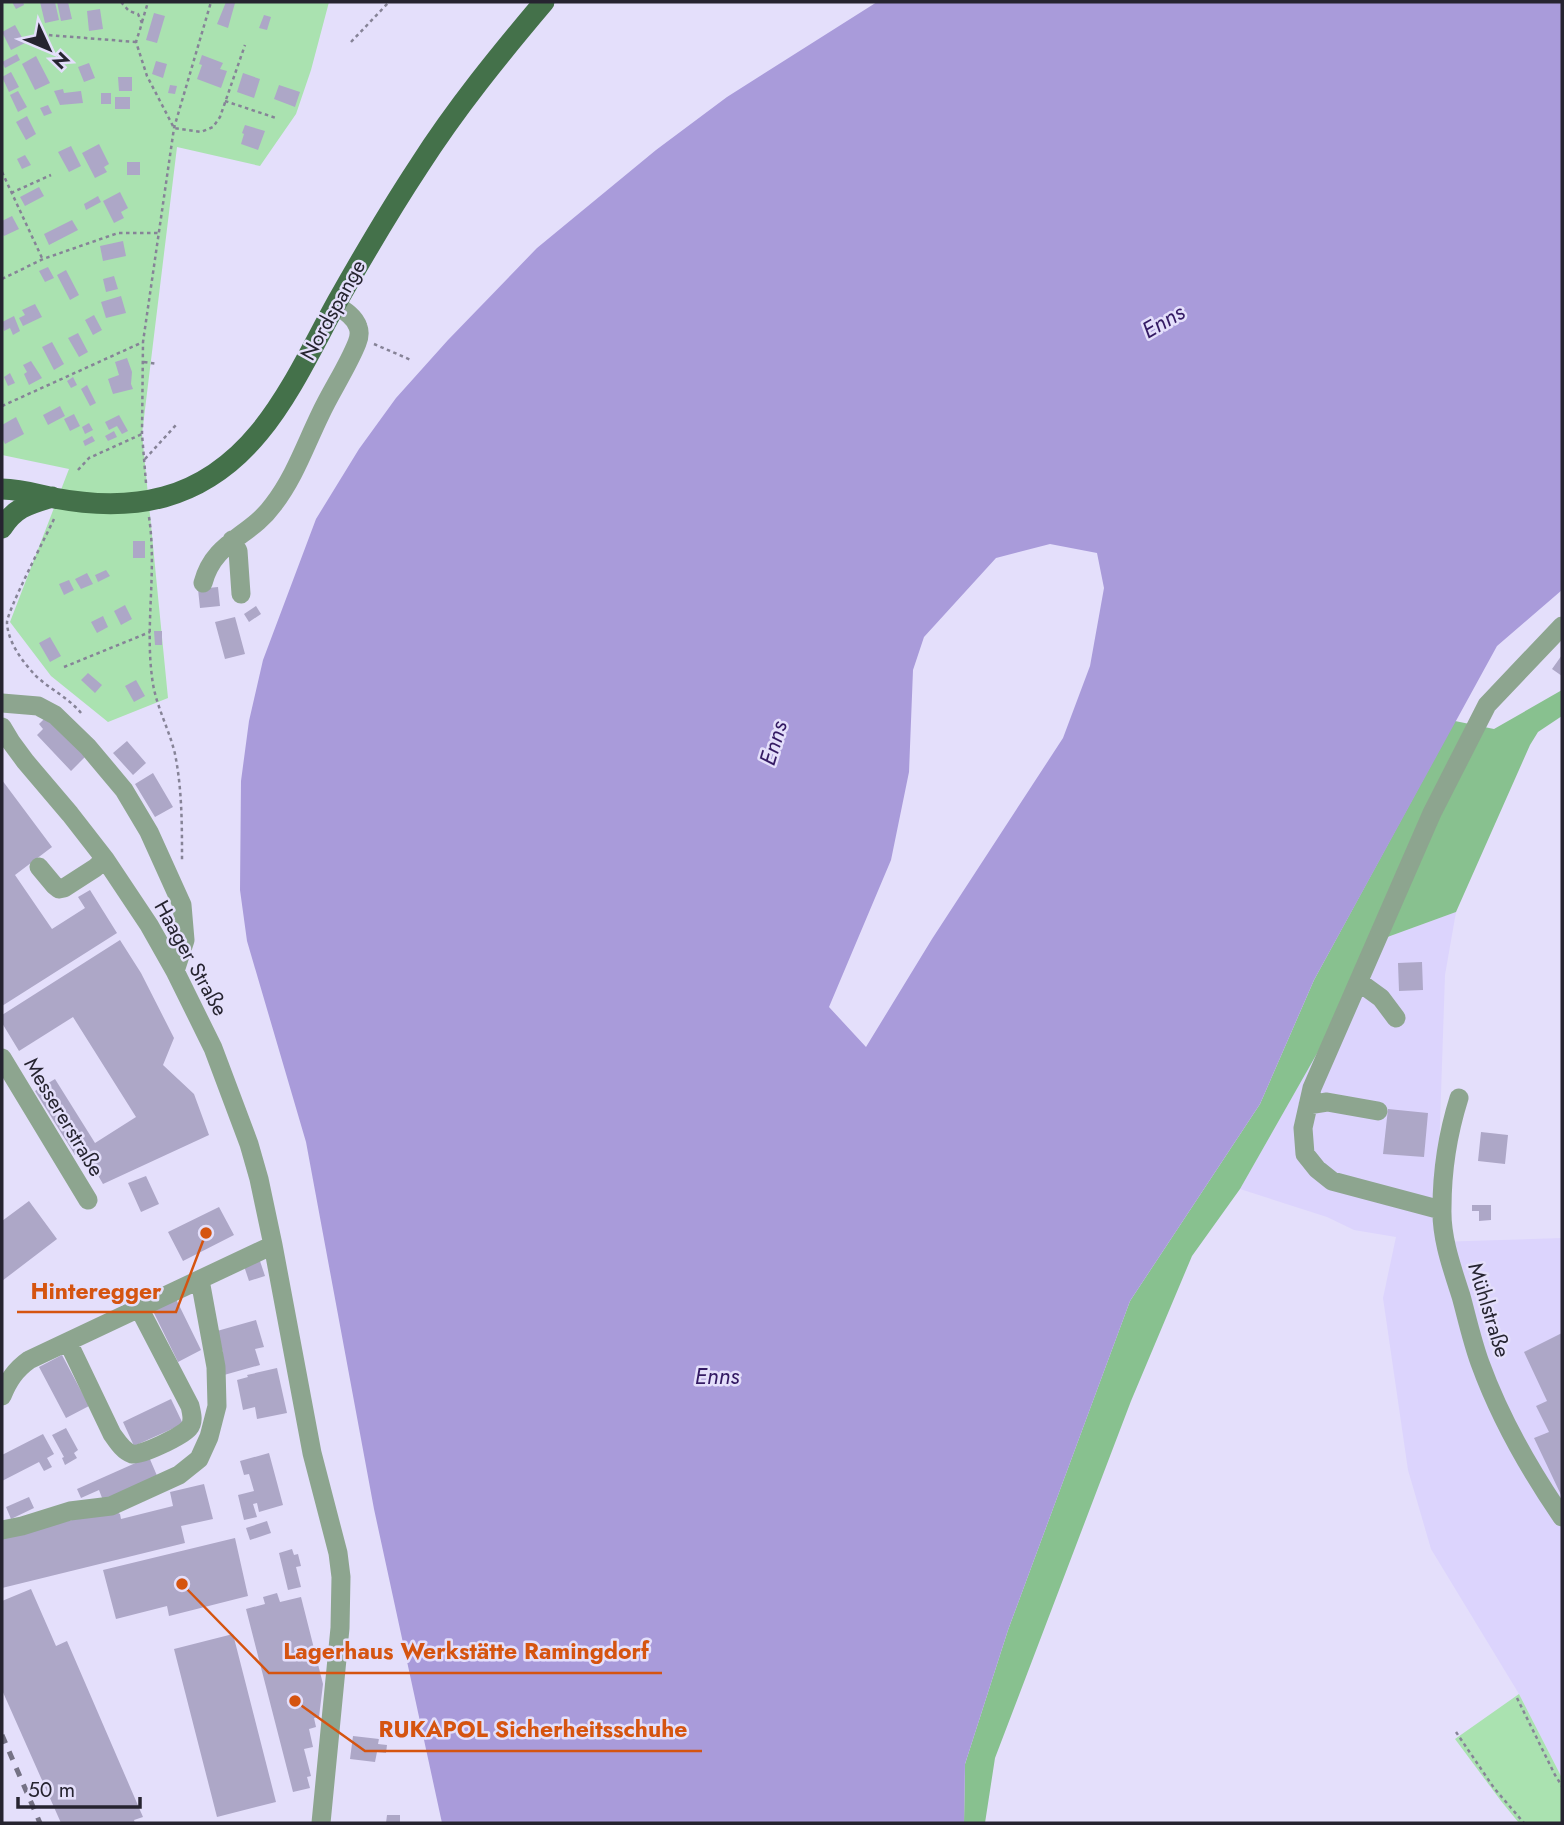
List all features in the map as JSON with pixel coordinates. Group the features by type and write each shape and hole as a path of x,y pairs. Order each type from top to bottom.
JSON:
{"main road":[{"name":"Nordspange","path":"2,489 22,490 100,505 147,501 188,489 211,477 234,460 274,415 377,231 420,163 544,2"},
{"name":"Nordspange","path":"2,528 18,509 52,497"},
{"path":"2,540 2,548"}],"street":[{"path":"203,583 215,556 232,540 256,524 272,508 286,487 359,337 355,320 336,305"},
{"path":"232,540 238,551 241,594"},
{"path":"1441,1210 1332,1181 1317,1169 1305,1154 1303,1128 1312,1088 1432,813 1487,705 1562,625"},
{"path":"2,703 38,706 55,716 88,747 124,790 149,832 182,905 186,940 175,971"},
{"name":"Haager Straße","path":"2,727 18,752 70,814 127,890 175,971 214,1048 259,1179 312,1453 338,1553 341,1577 340,1628 321,1823"},
{"path":"39,867 59,889 105,859"},
{"path":"1359,982 1381,998 1396,1018"},
{"name":"Messererstraße","path":"2,1058 88,1200"},
{"name":"Mühlstraße","path":"1460,1098 1447,1146 1441,1210 1447,1251 1490,1387 1531,1469 1562,1517"},
{"path":"1308,1105 1327,1102 1378,1111"},
{"path":"2,1396 13,1373 29,1360 273,1245"},
{"path":"2,1530 70,1511 111,1506 180,1475 199,1460 209,1437 217,1406 216,1367 200,1280"},
{"path":"68,1342 118,1444 128,1452 139,1454 174,1438 190,1426 190,1406 139,1308"}],"path":[{"path":"121,2 129,11 138,14 142,23"},
{"path":"148,2 136,42 147,76 174,128"},
{"path":"182,866 181,788 174,750 158,707 152,677 151,543 142,434 143,342 174,128 211,2"},
{"path":"351,42 389,2"},
{"path":"35,34 136,42"},
{"path":"174,128 201,132 213,127 220,117 245,44"},
{"path":"225,101 276,118"},
{"path":"2,172 43,259"},
{"path":"11,193 51,175"},
{"path":"2,279 43,259 118,233 158,233"},
{"path":"359,337 411,360"},
{"path":"2,405 143,342"},
{"path":"144,362 157,364"},
{"path":"145,459 176,425"},
{"path":"78,470 89,458 142,434"},
{"path":"54,519 6,620 11,640 20,657 36,676 75,705 82,714"},
{"path":"64,667 150,632"},
{"path":"1517,1699 1562,1786"},
{"path":"1456,1732 1494,1788 1524,1823"}],"shaded area":[{"path":"1456,912 1445,975 1436,1242 1562,1238 1562,1778 1519,1694 1431,1549 1408,1470 1383,1298 1396,1237 1354,1230 1327,1217 1240,1189 1382,939"}],"green space":[{"path":"2,2 329,2 296,114 260,166 177,147 142,434 168,698 108,722 51,676 10,622 69,469 2,455"},
{"path":"1562,690 1562,716 1538,732 1530,745 1456,912 1382,939 1240,1189 1192,1256 1131,1401 995,1758 985,1823 964,1823 965,1764 1008,1630 1130,1301 1260,1104 1314,980 1455,721 1494,729"},
{"path":"1519,1694 1562,1778 1562,1823 1519,1823 1455,1739"}],"water":[{"name":"Enns","path":"877,2 1562,2 1562,590 1497,646 1314,980 1260,1104 1130,1301 1008,1630 965,1764 964,1823 442,1823 374,1509 306,1142 247,941 240,890 241,781 249,721 263,660 316,519 359,449 396,398 537,248 656,150 727,97","holes":["1050,544 1097,553 1104,588 1090,666 1063,738 932,939 866,1047 829,1007 891,860 909,772 913,670 924,637 996,558"]}],"building":[{"path":"12,2 23,2 24,5 16,9"},
{"path":"40,2 55,2 59,20 45,23"},
{"path":"57,2 68,2 72,19 61,21"},
{"path":"226,2 235,3 228,28 217,24"},
{"path":"100,9 103,29 89,31 87,11"},
{"path":"154,13 165,16 157,43 146,40"},
{"path":"264,15 271,17 267,30 259,28"},
{"path":"15,25 25,43 11,50 2,32"},
{"path":"17,54 20,60 5,68 2,62"},
{"path":"202,55 223,63 220,69 227,71 221,88 197,79"},
{"path":"36,56 50,83 35,90 22,64"},
{"path":"156,61 167,64 163,78 152,74"},
{"path":"89,63 95,78 84,82 78,67"},
{"path":"11,72 19,87 9,92 2,77"},
{"path":"243,73 260,79 254,98 237,92"},
{"path":"118,77 132,77 132,91 119,91"},
{"path":"170,85 177,86 175,94 168,93"},
{"path":"279,85 300,92 295,107 274,99"},
{"path":"63,89 64,93 81,91 83,103 60,105 54,91"},
{"path":"18,91 27,107 18,112 10,95"},
{"path":"101,93 111,93 111,104 101,104"},
{"path":"115,97 130,97 130,109 115,109"},
{"path":"48,105 52,113 44,116 40,108"},
{"path":"27,116 36,134 26,140 16,122"},
{"path":"245,125 265,131 258,150 241,144"},
{"path":"99,144 109,164 104,167 107,172 95,178 82,153"},
{"path":"71,146 81,166 69,172 58,152"},
{"path":"25,155 31,165 22,169 17,159"},
{"path":"127,162 140,162 140,175 127,175"},
{"path":"39,187 44,196 25,206 20,197"},
{"path":"120,192 128,208 121,212 124,218 114,223 103,201"},
{"path":"98,196 101,202 86,210 84,204"},
{"path":"12,216 19,229 4,236 2,221"},
{"path":"72,220 78,230 49,245 44,234"},
{"path":"123,241 126,256 103,261 100,246"},
{"path":"48,267 54,278 45,282 39,271"},
{"path":"66,270 79,295 70,300 57,275"},
{"path":"114,276 118,289 106,292 103,279"},
{"path":"121,296 126,313 106,318 101,302"},
{"path":"35,304 42,317 23,326 19,318 25,315 22,310"},
{"path":"94,315 102,330 93,335 85,320"},
{"path":"14,316 20,331 13,335 10,328 4,331 2,322"},
{"path":"78,333 88,352 79,357 68,338"},
{"path":"52,342 64,364 54,370 42,347"},
{"path":"127,358 132,372 133,389 113,394 108,379 119,375 115,362"},
{"path":"31,361 42,378 29,385 23,365"},
{"path":"10,373 15,383 8,386 4,377"},
{"path":"73,377 77,385 71,388 67,381"},
{"path":"87,385 96,403 90,406 81,389"},
{"path":"60,406 65,416 48,425 43,415"},
{"path":"74,414 80,426 70,431 64,419"},
{"path":"119,415 128,431 122,434 117,426 109,430 105,422"},
{"path":"16,417 24,434 5,444 2,425"},
{"path":"89,423 93,430 85,434 82,427"},
{"path":"114,431 117,437 108,441 105,436"},
{"path":"92,436 95,441 85,446 83,441"},
{"path":"133,541 145,541 145,558 133,558"},
{"path":"106,570 110,576 98,582 95,575"},
{"path":"87,573 93,584 81,589 75,579"},
{"path":"69,580 74,590 64,595 59,584"},
{"path":"218,587 220,606 200,608 198,589"},
{"path":"125,605 132,619 121,625 114,611"},
{"path":"256,606 261,614 249,622 244,614"},
{"path":"103,616 108,627 97,633 91,622"},
{"path":"235,617 245,654 225,659 215,622"},
{"path":"154,631 162,631 162,645 155,645"},
{"path":"50,637 61,656 50,662 39,643"},
{"path":"1562,655 1562,676 1552,669"},
{"path":"88,673 102,685 95,693 81,680"},
{"path":"136,680 145,696 134,702 125,686"},
{"path":"48,715 86,756 71,771 37,735 43,729 39,724"},
{"path":"127,741 146,763 133,775 113,753"},
{"path":"153,773 173,807 155,817 135,784"},
{"path":"2,780 52,847 15,875 52,929 85,908 78,897 90,890 117,933 2,1006"},
{"path":"120,940 141,973 174,1038 163,1065 194,1094 209,1135 103,1184 83,1150 75,1155 35,1091 55,1079 95,1143 136,1117 73,1017 19,1051 2,1023 2,1015"},
{"path":"1422,962 1423,990 1399,991 1398,963"},
{"path":"1388,1109 1428,1113 1424,1157 1383,1154"},
{"path":"1481,1132 1508,1135 1505,1164 1478,1161"},
{"path":"146,1176 159,1204 141,1212 128,1183"},
{"path":"29,1201 57,1239 2,1281 2,1221"},
{"path":"1472,1205 1491,1205 1491,1220 1479,1221 1479,1211 1472,1211"},
{"path":"219,1207 234,1235 183,1261 168,1232"},
{"path":"258,1255 265,1276 249,1281 242,1260"},
{"path":"175,1297 201,1350 178,1362 152,1309"},
{"path":"256,1320 264,1347 255,1349 260,1365 224,1375 219,1355 223,1353 217,1331"},
{"path":"1562,1333 1562,1497 1534,1438 1549,1432 1536,1406 1547,1401 1524,1352"},
{"path":"62,1355 89,1406 66,1418 39,1367"},
{"path":"277,1368 287,1413 257,1419 255,1407 243,1410 237,1380"},
{"path":"171,1399 183,1424 134,1446 123,1422"},
{"path":"66,1428 78,1450 74,1453 77,1458 65,1465 62,1458 64,1457 52,1435"},
{"path":"43,1434 54,1454 47,1458 52,1467 44,1471 39,1462 2,1481 2,1455"},
{"path":"269,1453 283,1505 259,1512 257,1503 253,1504 257,1517 244,1520 238,1495 254,1491 249,1474 244,1475 240,1461"},
{"path":"149,1457 158,1478 104,1503 99,1490 81,1498 77,1489"},
{"path":"204,1484 213,1519 181,1526 185,1543 2,1588 2,1537 113,1510 120,1514 121,1519 173,1506 170,1492"},
{"path":"29,1497 34,1508 11,1519 6,1507"},
{"path":"267,1521 271,1533 250,1540 246,1528"},
{"path":"235,1538 248,1596 169,1616 167,1606 116,1619 103,1570"},
{"path":"292,1549 294,1555 298,1554 301,1566 296,1567 301,1587 288,1590 279,1553"},
{"path":"31,1589 56,1646 67,1641 143,1817 134,1820 135,1823 61,1823 2,1690 2,1601"},
{"path":"277,1593 280,1602 301,1597 323,1684 319,1717 314,1718 316,1727 309,1729 313,1747 304,1749 311,1776 307,1777 310,1788 293,1792 246,1609 265,1604 263,1597"},
{"path":"233,1634 276,1802 217,1817 174,1649"},
{"path":"353,1736 379,1739 378,1744 387,1745 386,1753 377,1752 375,1762 350,1759"},
{"path":"387,1815 400,1815 400,1823 386,1823"}],"railway":[{"path":"2,1735 40,1823"}],"place":[{"name":"Hinteregger","path":"206,1233"},
{"name":"Lagerhaus Werkstätte Ramingdorf","path":"182,1584"},
{"name":"RUKAPOL Sicherheitsschuhe","path":"295,1701"}]}
